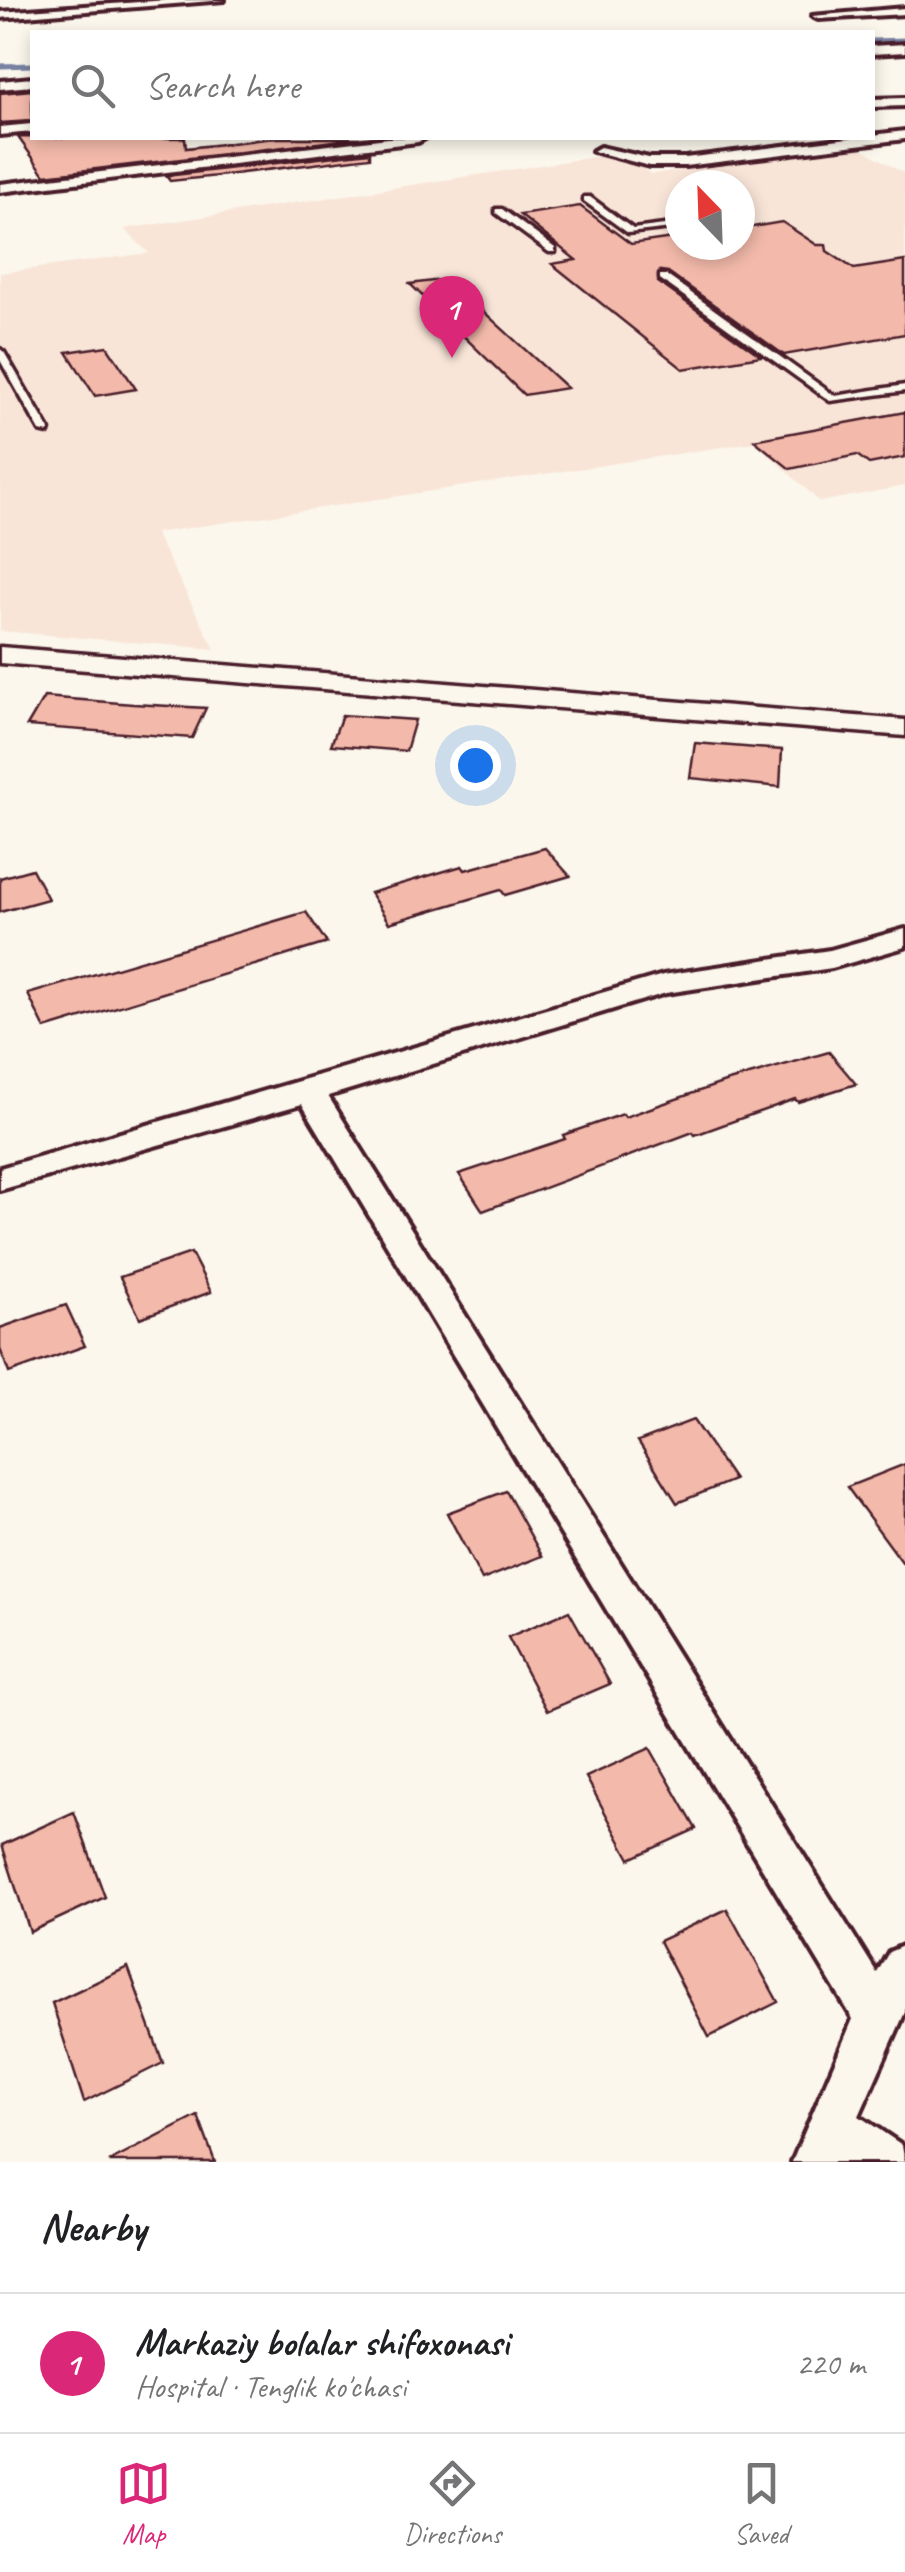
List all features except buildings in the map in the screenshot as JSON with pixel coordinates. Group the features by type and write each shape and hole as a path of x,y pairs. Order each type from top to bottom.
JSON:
{"street":[{"path":"0,15 218,0"},
{"path":"810,30 817,12 905,11"},
{"path":"875,50 905,48"},
{"path":"0,85 30,82"},
{"path":"875,104 905,102"},
{"path":"889,125 905,135"},
{"path":"0,131 30,128"},
{"path":"875,139 905,135"},
{"path":"0,188 401,140"},
{"path":"600,152 649,162 685,162 864,140"},
{"path":"0,656 905,728"},
{"path":"0,1179 310,1092 662,984 832,959 905,938"},
{"path":"310,1092 877,2016"},
{"path":"884,2162 825,2145 877,2016 905,1968"}],"lane":[{"path":"587,199 626,230 665,228"},
{"path":"499,211 552,250"},
{"path":"663,277 808,385 833,399 905,388"},
{"path":"0,352 45,431"}],"shaded area":[{"path":"860,147 905,174 905,486 820,502 755,442 155,533 215,649 0,631 0,273 149,253 124,229 620,153 651,174 665,172 665,260 755,260 755,170 682,170"}],"waterway":[{"path":"875,41 905,40"},
{"path":"0,66 30,65"}],"place":[{"name":"Markaziy bolalar shifoxonasi","path":"452,358"}]}
